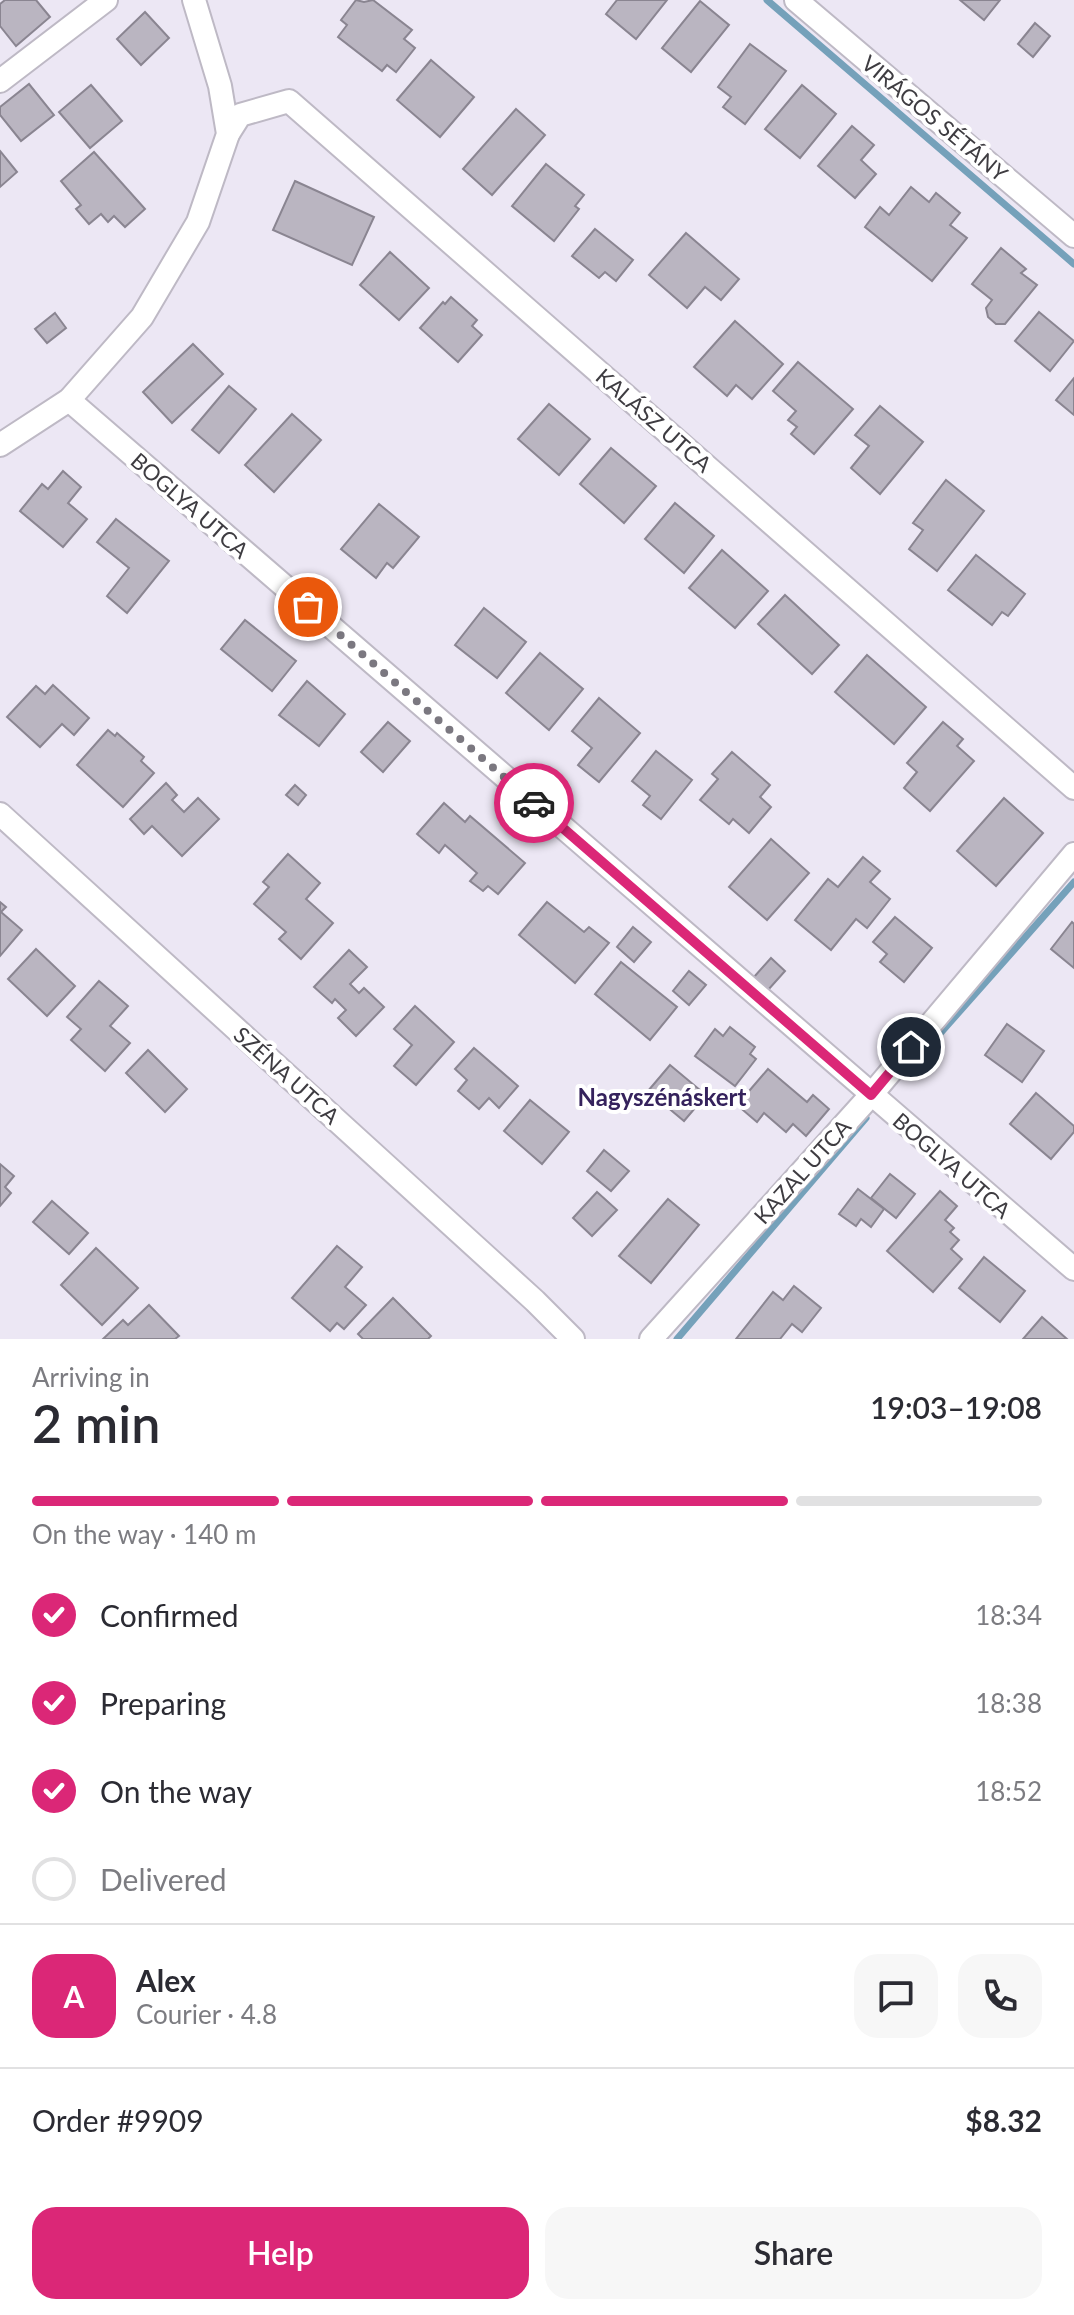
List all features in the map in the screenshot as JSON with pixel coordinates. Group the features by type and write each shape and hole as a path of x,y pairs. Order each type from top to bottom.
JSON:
{"street":[{"path":"0,81 106,0"},
{"path":"0,445 69,400 142,317 198,222 228,134 220,86 194,0"},
{"name":"VIRÁGOS SÉTÁNY","path":"796,0 1074,236"},
{"name":"KALÁSZ UTCA","path":"228,134 240,115 289,101 1074,788"},
{"name":"BOGLYA UTCA","path":"69,400 1074,1269"},
{"name":"SZÉNA UTCA","path":"0,814 573,1339"},
{"name":"KAZAL UTCA","path":"651,1339 871,1095 1074,854"}],"building":[{"path":"5,0 36,0 50,17 16,46 0,26 0,4"},
{"path":"356,0 373,0 412,30 404,39 415,48 396,72 387,65 382,71 338,37 347,25 341,20"},
{"path":"617,0 667,0 636,39 606,14"},
{"path":"960,0 1000,0 984,20"},
{"path":"700,1 729,25 691,72 662,48"},
{"path":"145,12 169,38 141,65 117,39"},
{"path":"1035,23 1050,36 1033,57 1018,44"},
{"path":"750,44 786,71 745,124 723,107 731,97 718,87"},
{"path":"431,60 474,97 440,137 397,100"},
{"path":"29,84 54,115 21,141 0,115 0,107"},
{"path":"91,85 122,121 90,148 59,112"},
{"path":"802,85 836,114 800,158 765,129"},
{"path":"516,109 545,135 492,195 463,169"},
{"path":"852,126 874,145 861,160 876,174 855,198 818,166"},
{"path":"0,151 17,172 0,187"},
{"path":"94,152 145,209 125,227 114,216 108,222 101,214 89,224 76,209 81,205 61,181"},
{"path":"546,164 584,195 575,206 579,209 554,241 512,206"},
{"path":"295,181 374,217 352,265 273,230"},
{"path":"911,187 929,202 936,193 960,213 950,225 967,238 932,281 865,227 880,207 889,215"},
{"path":"595,229 633,260 616,281 605,272 599,278 572,256"},
{"path":"686,233 739,279 721,300 705,287 687,308 649,275"},
{"path":"1001,248 1026,269 1021,273 1037,285 1005,324 996,324 988,317 986,308 992,300 972,284"},
{"path":"390,252 429,288 399,320 360,285"},
{"path":"451,297 477,320 472,326 482,335 458,362 420,328"},
{"path":"1039,312 1074,341 1050,371 1015,341"},
{"path":"55,313 66,328 47,343 35,329"},
{"path":"735,321 783,364 752,399 736,385 727,396 694,367"},
{"path":"193,344 223,374 172,423 143,392"},
{"path":"798,362 853,409 814,454 791,434 797,427 788,420 796,411 773,391"},
{"path":"1074,378 1074,415 1056,400"},
{"path":"229,386 256,409 219,453 192,430"},
{"path":"549,404 590,439 559,475 518,439"},
{"path":"880,406 923,442 880,494 851,468 869,446 855,435"},
{"path":"292,414 321,440 274,492 245,465"},
{"path":"611,448 656,486 624,523 580,484"},
{"path":"63,471 81,487 68,503 87,519 63,547 20,511 42,484 48,489"},
{"path":"946,480 984,511 937,571 909,549 923,530 913,523"},
{"path":"675,503 714,536 684,573 645,539"},
{"path":"379,504 419,537 393,568 387,563 376,578 341,549"},
{"path":"116,519 169,561 127,613 107,596 129,568 97,542"},
{"path":"722,550 768,591 735,628 689,588"},
{"path":"976,555 1025,594 1008,616 1002,612 992,625 948,590"},
{"path":"785,595 839,645 812,674 758,624"},
{"path":"484,608 526,642 497,678 455,645"},
{"path":"245,620 296,661 272,691 221,649"},
{"path":"540,653 583,689 549,730 506,693"},
{"path":"867,655 926,707 894,744 835,692"},
{"path":"307,681 345,714 319,746 279,715"},
{"path":"53,685 89,718 74,735 62,724 40,747 7,717 36,686 45,694"},
{"path":"599,698 640,733 599,782 578,765 592,748 572,731"},
{"path":"388,722 410,741 383,772 361,752"},
{"path":"943,722 963,739 957,746 974,761 930,811 904,788 917,772 907,763"},
{"path":"108,730 115,736 117,733 144,757 141,761 154,773 123,807 77,765"},
{"path":"656,751 692,780 661,819 643,805 650,796 632,781"},
{"path":"732,752 770,785 760,797 771,807 749,833 733,819 729,824 700,800 718,779 712,774"},
{"path":"166,783 177,795 172,800 184,812 198,798 219,819 182,856 152,826 144,834 130,819"},
{"path":"295,785 306,795 298,805 286,795"},
{"path":"1004,798 1043,833 996,886 957,851"},
{"path":"444,803 465,822 470,816 525,863 498,894 488,886 483,891 470,881 477,873 445,845 439,853 417,834"},
{"path":"771,839 809,873 767,920 729,887"},
{"path":"288,854 320,883 306,899 333,923 301,959 279,939 286,932 254,904 269,887 263,882"},
{"path":"863,857 880,871 870,882 890,899 867,928 856,919 831,950 795,920 828,879 838,887"},
{"path":"0,902 6,907 1,912 22,930 0,956"},
{"path":"547,902 584,932 589,927 609,943 575,983 519,935"},
{"path":"895,917 932,948 904,982 880,962 887,954 873,942"},
{"path":"1072,922 1074,924 1074,968 1051,949"},
{"path":"633,927 651,942 634,962 617,947"},
{"path":"36,949 75,986 47,1016 8,979"},
{"path":"349,950 367,967 350,984 359,993 364,988 384,1007 356,1036 338,1018 346,1010 335,999 332,1003 314,987"},
{"path":"771,958 785,971 768,990 754,977"},
{"path":"621,962 677,1007 650,1040 595,994"},
{"path":"689,971 706,985 689,1005 673,991"},
{"path":"99,981 128,1006 110,1026 130,1043 105,1071 71,1040 81,1029 67,1017"},
{"path":"415,1006 454,1042 416,1085 394,1066 412,1045 394,1029"},
{"path":"1007,1024 1044,1051 1022,1082 985,1055"},
{"path":"730,1027 755,1047 750,1054 756,1059 735,1086 695,1056 715,1029 723,1036"},
{"path":"474,1048 518,1086 499,1108 489,1098 479,1109 458,1091 467,1080 455,1069"},
{"path":"148,1050 187,1089 165,1112 126,1073"},
{"path":"670,1065 706,1095 684,1121 648,1091"},
{"path":"768,1069 807,1102 813,1095 829,1109 806,1136 793,1124 786,1132 764,1113 757,1122 737,1105"},
{"path":"1036,1093 1074,1126 1074,1132 1051,1159 1010,1124"},
{"path":"530,1100 569,1132 542,1164 504,1131"},
{"path":"604,1150 629,1171 611,1191 587,1171"},
{"path":"0,1164 14,1176 5,1187 11,1193 0,1206"},
{"path":"890,1174 915,1194 896,1218 871,1198"},
{"path":"858,1189 884,1209 871,1227 861,1219 856,1226 839,1214"},
{"path":"940,1191 957,1206 945,1220 954,1228 950,1232 959,1240 951,1249 962,1259 933,1292 887,1251"},
{"path":"597,1192 617,1210 592,1236 573,1218"},
{"path":"668,1199 699,1225 651,1283 619,1256"},
{"path":"52,1201 88,1233 69,1254 33,1222"},
{"path":"337,1246 362,1267 345,1287 366,1305 344,1329 337,1323 330,1331 292,1298"},
{"path":"96,1248 138,1288 102,1325 61,1285"},
{"path":"984,1257 1025,1291 1000,1322 959,1288"},
{"path":"794,1286 821,1308 802,1332 792,1324 780,1339 736,1339 773,1292 783,1300"},
{"path":"393,1298 431,1336 428,1339 363,1339 358,1334"},
{"path":"149,1305 179,1336 175,1339 103,1339 123,1320 128,1325"},
{"path":"1042,1317 1067,1339 1023,1339"}],"waterway":[{"path":"767,0 1074,264"},
{"path":"914,1063 1074,882"},
{"path":"677,1339 866,1118"}],"way so far":[{"path":"308,607 534,803"}],"district":[{"name":"Nagyszénáskert","path":"662,1096"}],"route":[{"path":"534,803 871,1095 911,1047"}]}
